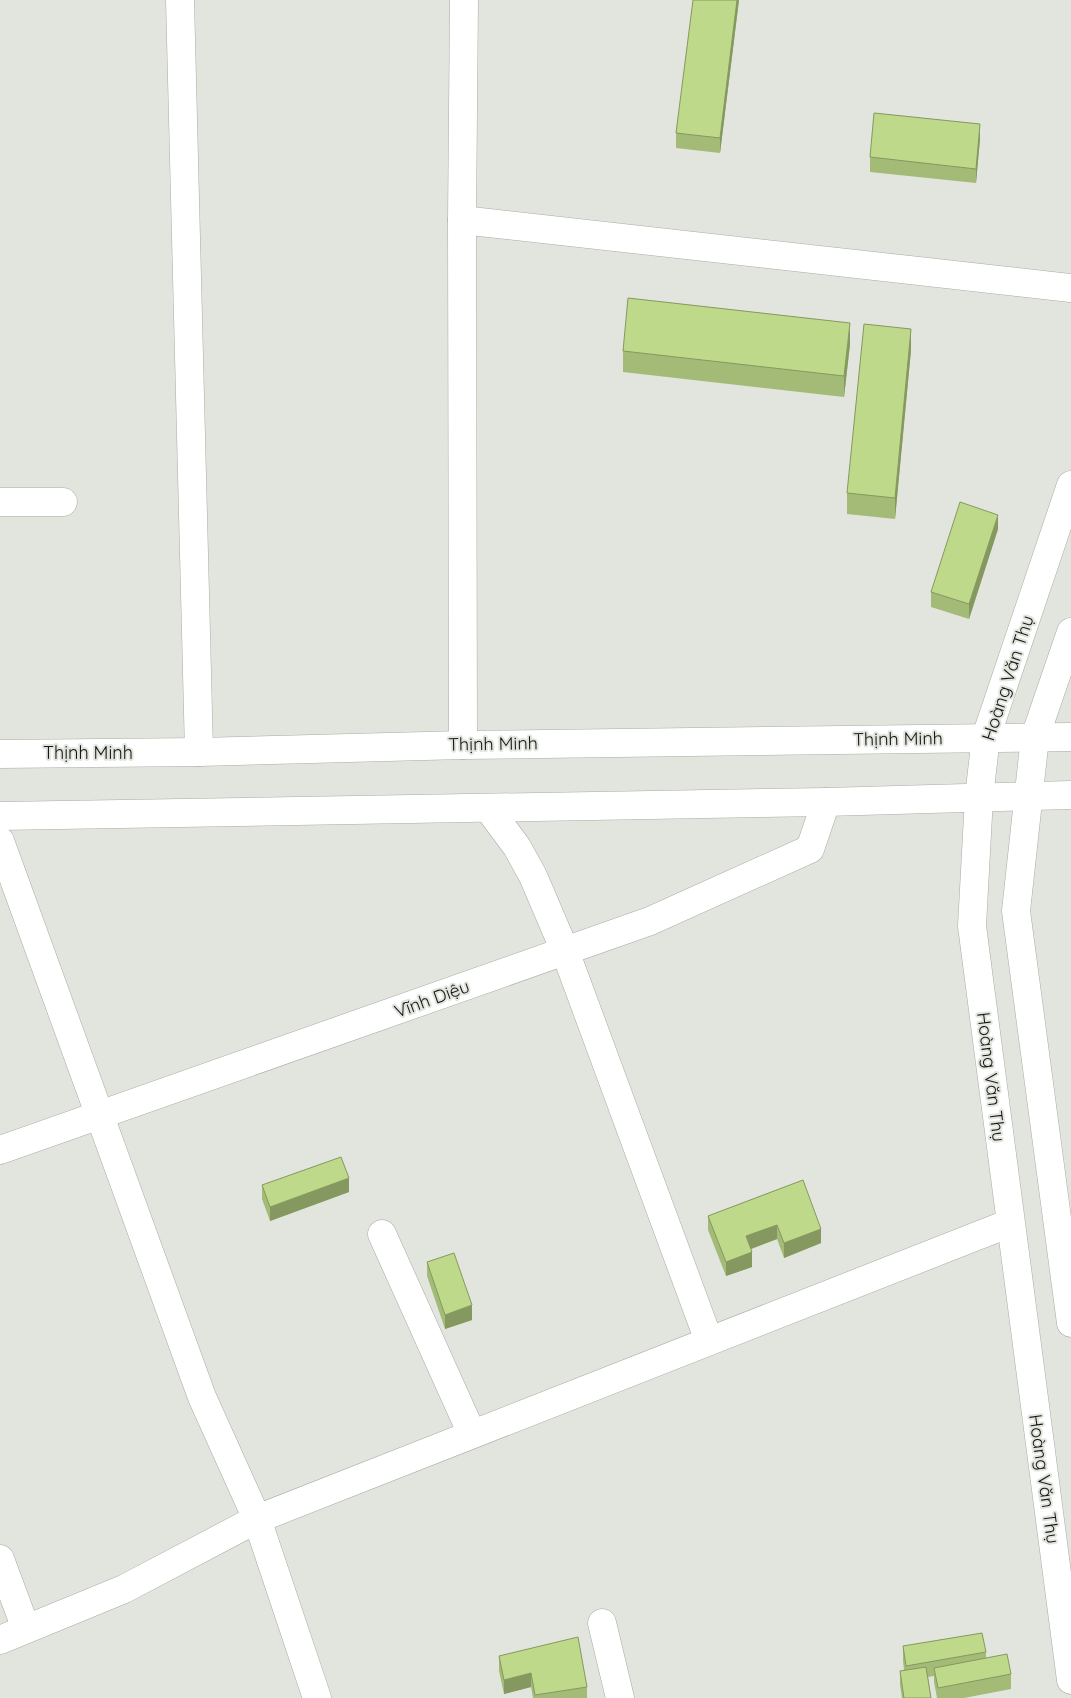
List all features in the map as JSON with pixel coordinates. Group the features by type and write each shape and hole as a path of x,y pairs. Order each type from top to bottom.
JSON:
{"street":[{"path":"180,0 198,752"},
{"path":"463,745 462,220 464,0"},
{"path":"462,220 1071,288"},
{"name":"Hoàng Văn Thụ","path":"1071,485 986,737 979,797 972,926 1071,1680"},
{"path":"0,502 63,502"},
{"path":"1071,632 1035,737 1016,911 1071,1324"},
{"name":"Thịnh Minh","path":"0,754 198,752 463,745 1071,737"},
{"path":"0,816 826,802 1071,795"},
{"name":"Vĩnh Diệu","path":"0,1150 650,921 810,849 826,802"},
{"path":"488,808 517,847 533,876 565,951 709,1341"},
{"path":"0,841 202,1397 256,1519 317,1698"},
{"path":"0,1640 124,1589 256,1519 1010,1223"},
{"path":"382,1234 472,1434"},
{"path":"0,1559 26,1630"},
{"path":"602,1623 620,1698"}],"building":[{"path":"693,0 737,0 720,138 676,133"},
{"path":"874,113 980,124 976,169 870,157"},
{"path":"628,298 850,323 844,376 623,351"},
{"path":"864,324 911,329 895,498 847,493"},
{"path":"960,502 998,515 969,604 931,592"},
{"path":"341,1157 349,1178 270,1207 262,1185"},
{"path":"803,1180 821,1229 784,1243 777,1225 746,1236 752,1252 726,1262 708,1216"},
{"path":"454,1253 472,1305 445,1315 427,1262"},
{"path":"982,1633 986,1652 906,1666 903,1646"},
{"path":"578,1637 587,1687 535,1695 531,1673 504,1680 499,1656"},
{"path":"1007,1654 1011,1674 938,1688 934,1668"},
{"path":"926,1667 931,1698 904,1698 900,1671"}]}
